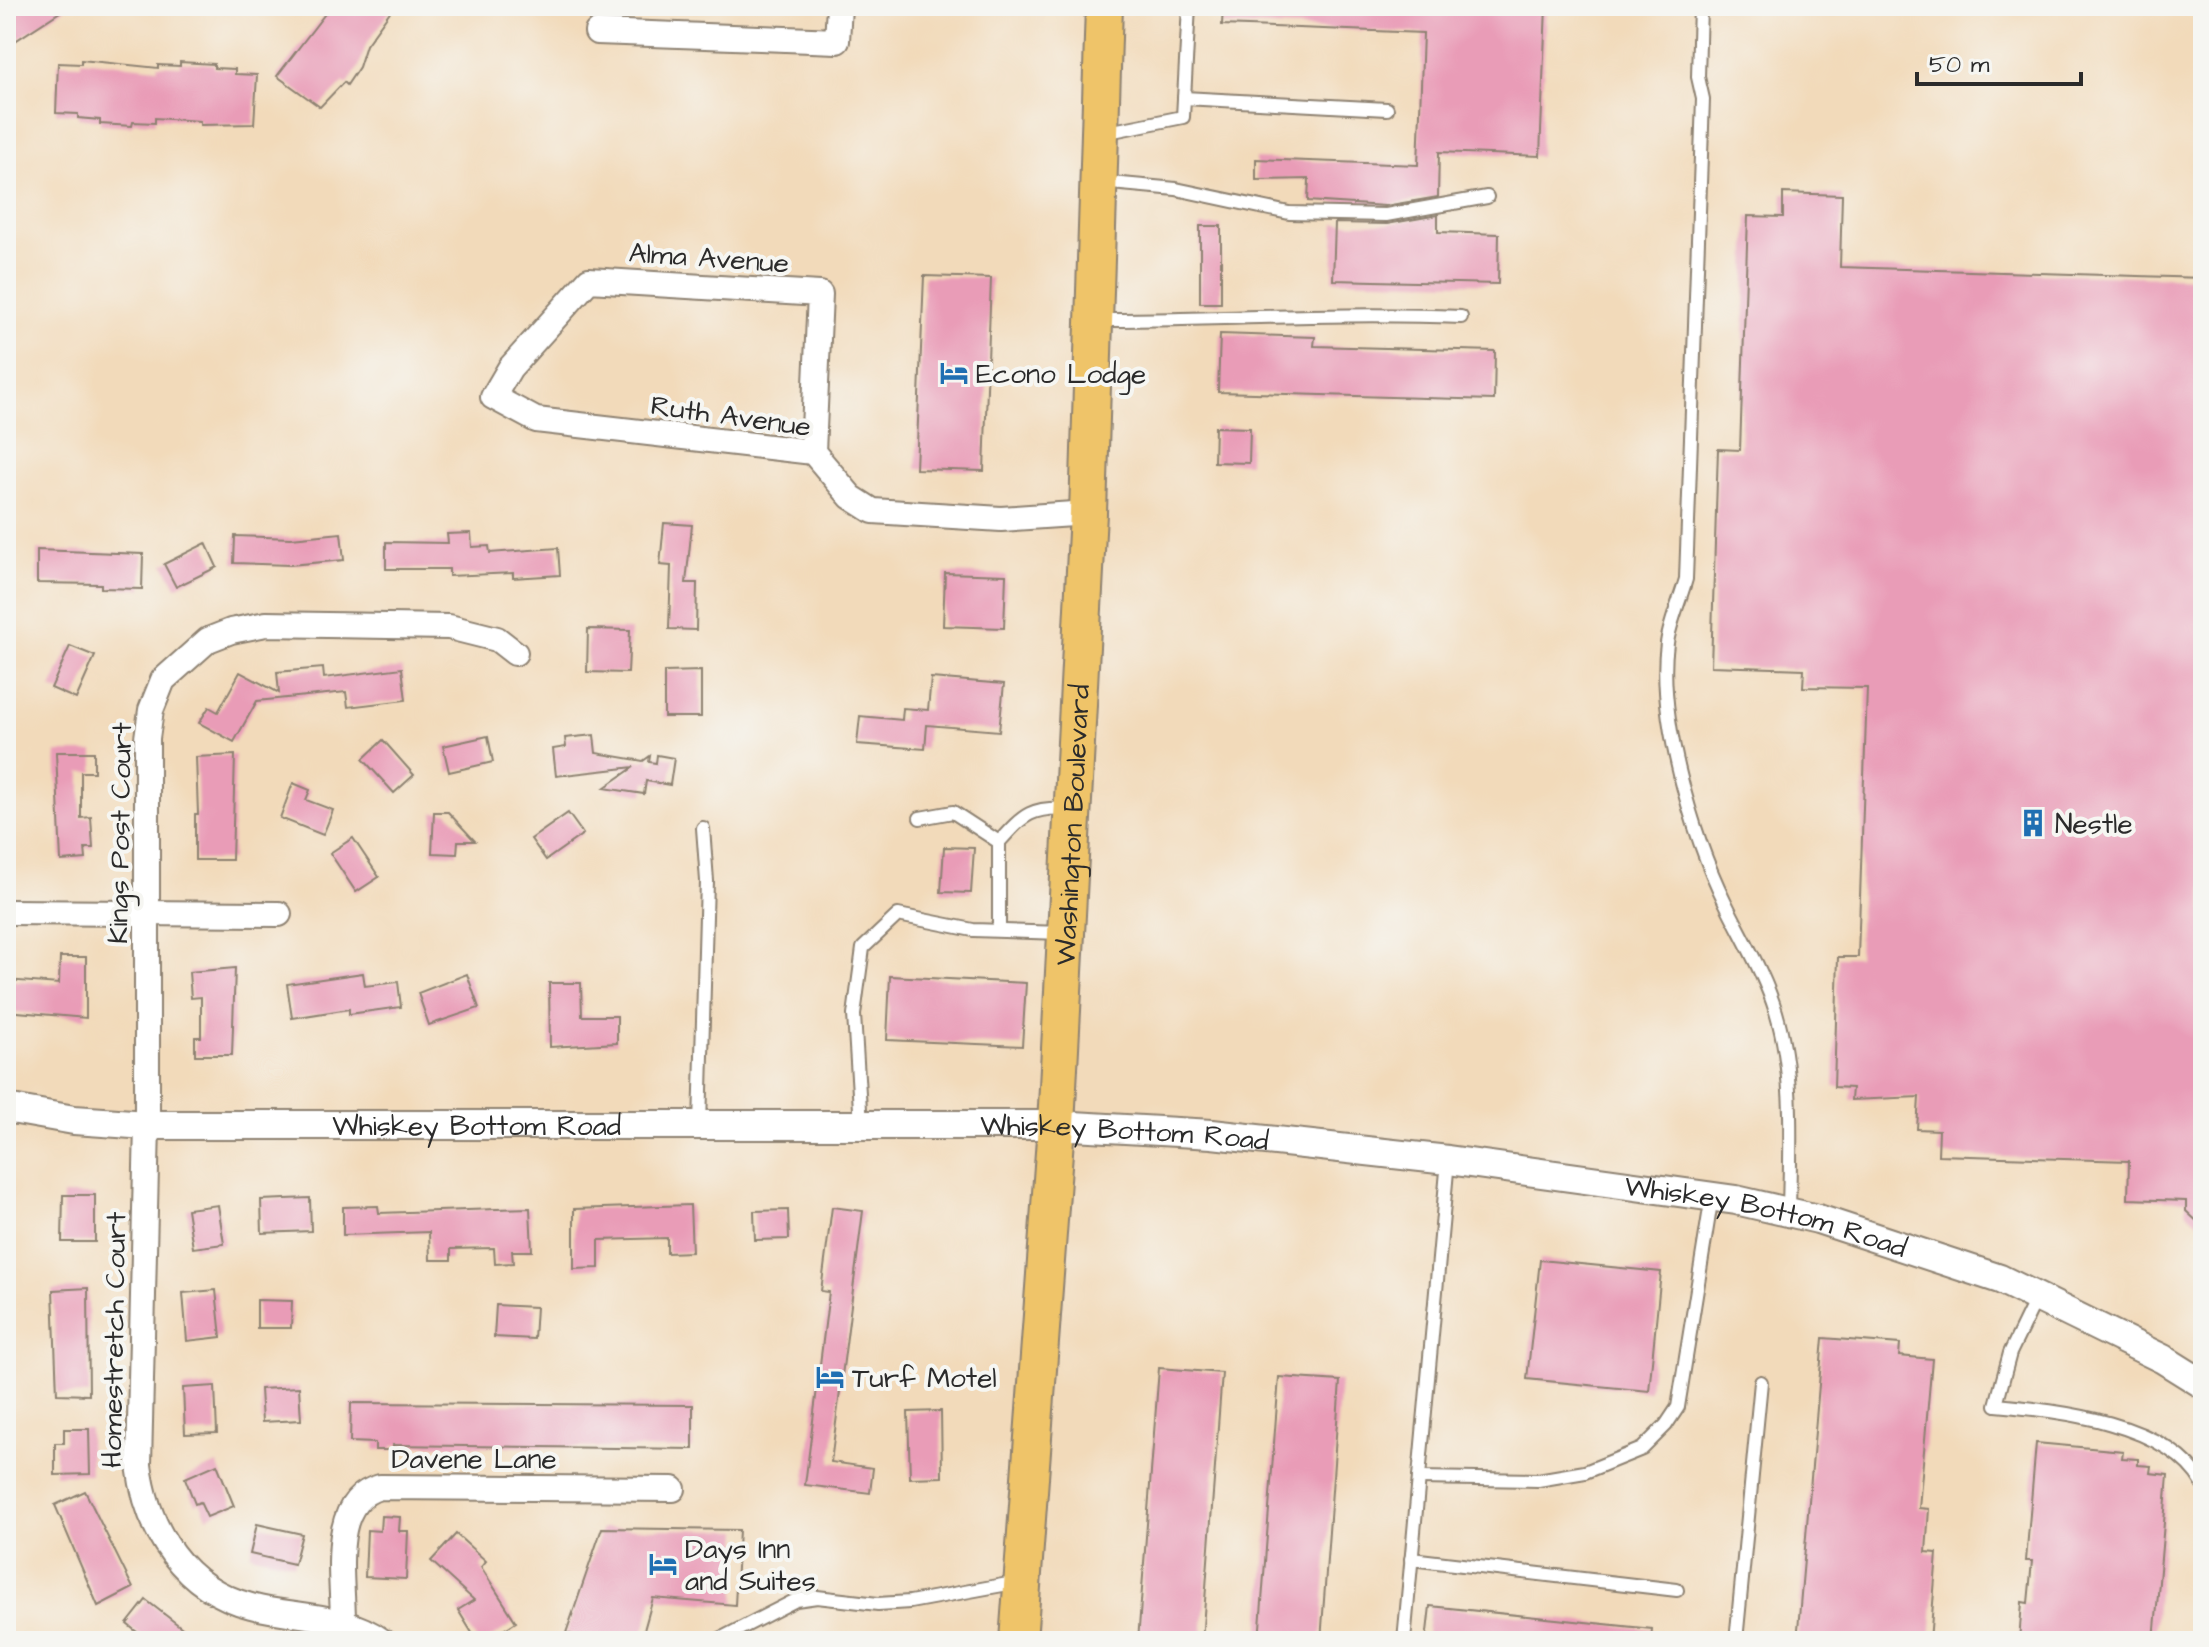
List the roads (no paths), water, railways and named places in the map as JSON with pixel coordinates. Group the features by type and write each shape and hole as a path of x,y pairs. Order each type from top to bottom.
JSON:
{"main road":[{"name":"Washington Boulevard","path":"1018,1641 1056,1125 1073,809 1088,513 1104,6"}],"street":[{"path":"597,32 837,41 839,6"},
{"name":"Alma Avenue","path":"493,397 510,368 589,280 820,294 813,452"},
{"name":"Ruth Avenue","path":"493,397 536,420 813,452 851,497 873,511 1001,519 1088,513"},
{"name":"Kings Post Court","path":"147,1125 147,738 151,710 163,680 208,640 266,624 449,627 497,639 515,653"},
{"path":"6,912 279,914"},
{"name":"Whiskey Bottom Road","path":"6,1108 74,1120 147,1125 1056,1125 1212,1134 1448,1160 1712,1196 1789,1212 1898,1243 2000,1279 2163,1359 2203,1384"},
{"name":"Homestretch Court","path":"147,1125 139,1465 143,1499 172,1555 216,1594 251,1606 343,1621 382,1641"},
{"name":"Davene Lane","path":"343,1621 344,1517 366,1490 380,1487 673,1489"}],"lane":[{"path":"1099,134 1183,117 1189,6"},
{"path":"1700,6 1698,77 1703,99 1686,579 1667,641 1667,702 1681,772 1701,842 1724,902 1763,975 1777,1015 1790,1116 1789,1212"},
{"path":"1184,98 1387,109"},
{"path":"1097,182 1176,189 1289,213 1386,215 1487,197"},
{"path":"1093,320 1233,320 1379,314 1461,317"},
{"path":"999,929 999,842 1020,819 1041,807 1073,809"},
{"path":"920,818 953,812 999,842"},
{"path":"700,1125 707,881 703,828"},
{"path":"861,1125 854,1015 863,948 898,915 973,930 1066,933"},
{"path":"1404,1641 1448,1160"},
{"path":"1419,1478 1538,1480 1585,1472 1642,1449 1666,1425 1678,1407 1712,1196"},
{"path":"2037,1297 2010,1353 1996,1405 2062,1412 2114,1423 2190,1466 2203,1484"},
{"path":"1736,1641 1761,1382"},
{"path":"1411,1559 1677,1590"},
{"path":"716,1641 796,1600 817,1597 878,1604 910,1602 1022,1581"}],"place":[{"name":"Econo Lodge","path":"954,373"},
{"name":"Nestle","path":"2033,823"},
{"name":"Turf Motel","path":"830,1377"},
{"name":"Days Inn and Suites","path":"663,1564"}]}
